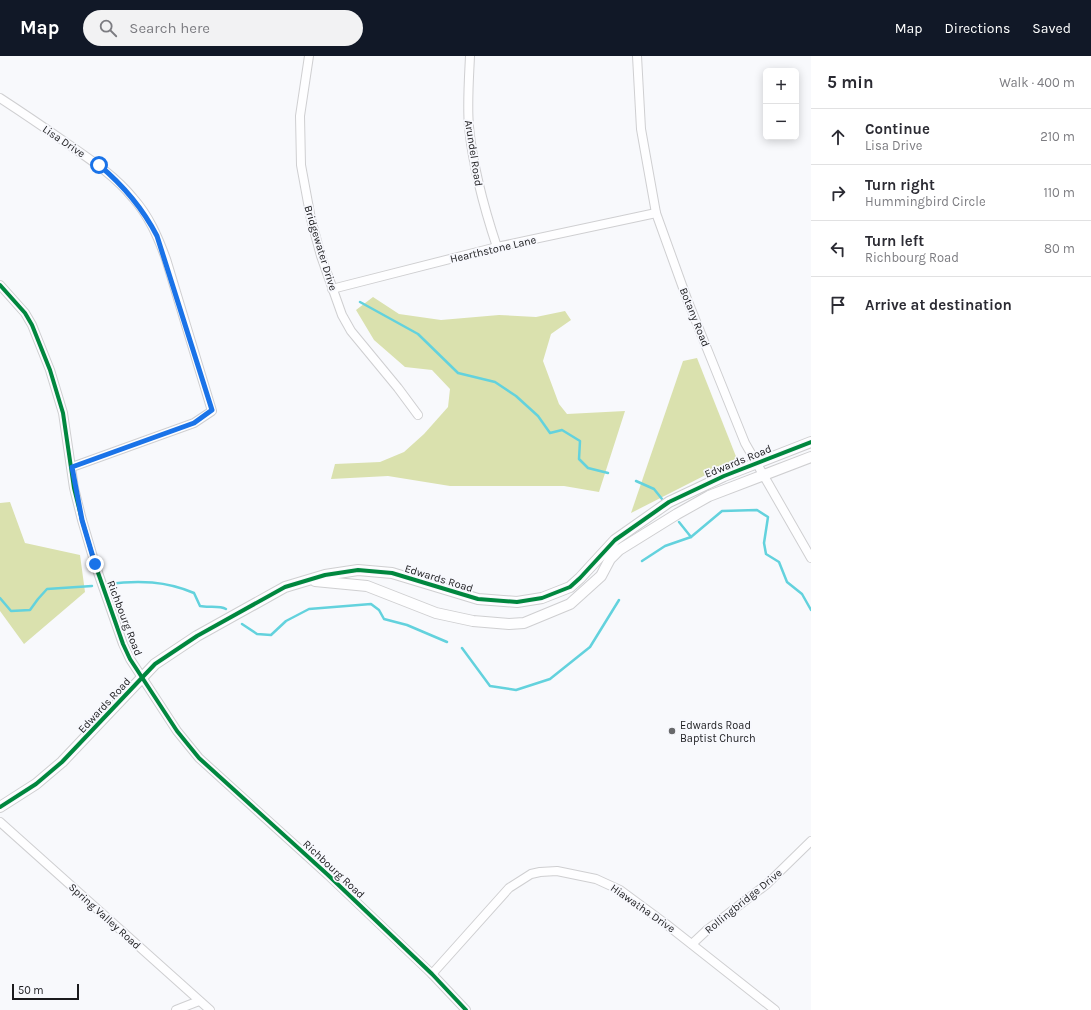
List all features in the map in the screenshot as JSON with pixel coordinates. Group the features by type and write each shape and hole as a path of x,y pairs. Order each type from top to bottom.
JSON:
{"street":[{"name":"Bridgewater Drive","path":"309,56 300,116 301,165 310,219 342,315 351,331 418,414"},
{"name":"Arundel Road","path":"470,56 469,114 472,147 481,195 497,247"},
{"name":"Botany Road","path":"637,56 641,128 656,213 718,377 745,443 811,558"},
{"name":"Lisa Drive","path":"0,98 99,165 118,181 134,198 157,236 166,259 212,410 194,423 72,467"},
{"name":"Hearthstone Lane","path":"332,288 497,247 656,213"},
{"name":"Richbourg Road","path":"0,285 25,313 42,349 63,413 82,520 95,564 123,644 142,678 177,732 199,758 328,875 432,974 466,1010"},
{"name":"Edwards Road","path":"0,807 36,784 62,762 155,664 197,636 285,588 325,575 344,571 371,570 392,574 478,599 517,602 542,598 570,587 615,540 670,502 694,489 756,462 811,442"},
{"name":"Edwards Road","path":"307,582 323,581 367,586 436,613 473,621 509,624 524,623 570,604 601,576 610,559 619,550 709,496 763,474 811,457"},
{"name":"Spring Valley Road","path":"0,822 210,1010"},
{"name":"Rollingbridge Drive","path":"692,944 707,930 767,884 811,841"},
{"name":"Hiawatha Drive","path":"432,974 509,888 519,880 540,872 552,871 581,875 610,885 636,901 775,1010"},
{"path":"176,1010 200,1000"}],"green space":[{"path":"373,297 399,314 441,320 499,315 536,317 565,311 571,320 551,334 543,361 559,404 567,414 625,411 599,492 564,486 450,486 388,476 331,479 335,464 380,462 404,452 424,434 448,407 450,389 432,370 405,367 374,340 356,310"},
{"path":"697,358 737,459 631,513 683,361"},
{"path":"10,502 25,543 80,555 85,592 24,644 0,611 0,503"}],"waterway":[{"path":"360,302 418,334 458,373 495,382 516,396 538,416 550,433 562,430 580,441 579,459 588,468 608,473"},
{"path":"636,481 654,489 662,499"},
{"path":"642,561 665,546 691,537 722,511 757,510 768,517 764,543 766,554 779,562 787,582 802,594 811,610"},
{"path":"679,522 691,537"},
{"path":"108,584 152,582 173,586 194,593 200,606 220,607 226,609"},
{"path":"0,598 11,611 30,610 47,589 92,586"},
{"path":"462,648 490,686 516,690 550,679 590,647 619,600"},
{"path":"242,624 257,634 271,635 286,621 309,609 371,604 379,610 384,619 407,625 447,642"}],"cycle path":[{"path":"0,285 25,313 32,325 50,370 63,413 74,488 82,520 95,564 123,644 130,659 177,731 199,758 328,875 432,974 466,1010"},
{"path":"0,807 36,784 62,762 155,664 197,636 285,587 325,575 358,570 392,573 478,599 517,602 542,598 570,587 615,540 669,502 724,476 811,442"}],"place":[{"name":"Edwards Road Baptist Church","path":"672,731"}],"route":[{"path":"95,564 74,488 72,467 82,462 194,423 212,410 166,259 157,236 134,198 118,181 99,165"}]}
